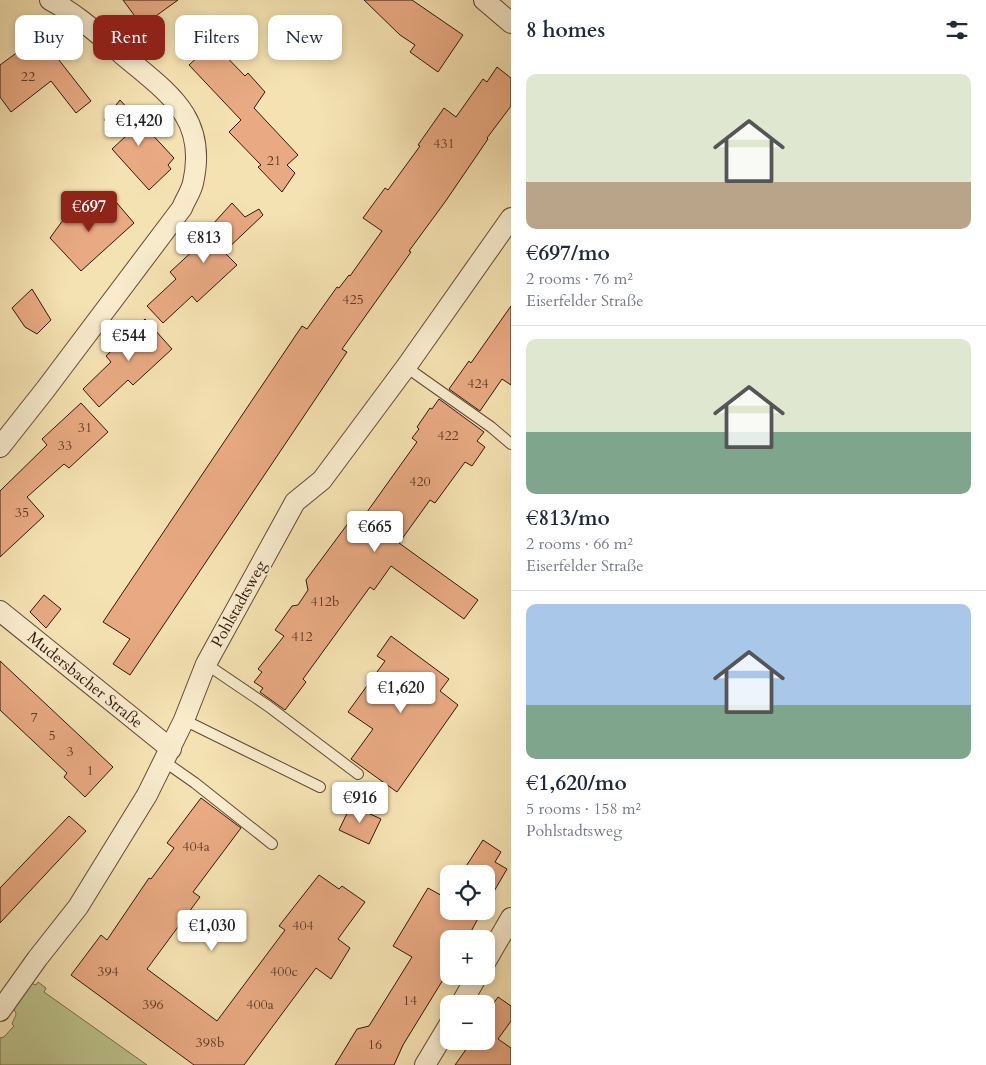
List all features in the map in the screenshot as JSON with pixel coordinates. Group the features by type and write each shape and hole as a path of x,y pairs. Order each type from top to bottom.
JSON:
{"street":[{"path":"0,447 182,208 193,185 196,159 197,150 193,132 185,112 168,93 72,12 50,0"},
{"path":"484,0 511,23"},
{"name":"Pohlstadtsweg","path":"0,1011 37,958 78,907 148,795 184,720 206,664 295,502 322,480 406,367 511,218"},
{"name":"Mudersbacher Straße","path":"0,611 168,755"},
{"path":"495,945 511,918"},
{"path":"425,1065 440,1040"}],"lane":[{"path":"406,367 491,427 511,444"},
{"path":"206,664 268,706 358,774"},
{"path":"184,720 320,787"},
{"path":"168,755 195,783 272,844"}],"green space":[{"path":"38,982 46,988 44,992 147,1065 0,1065 0,1038 4,1037 14,1026 12,1024 16,1014 13,1009 31,983 36,985"}],"building":[{"path":"123,0 178,0 157,15 134,15"},
{"path":"364,0 412,0 463,35 438,72 410,52 415,45 400,35"},
{"path":"15,54 15,60 59,60 91,101 76,113 51,81 11,112 0,97 0,65"},
{"path":"194,60 229,60 245,76 248,73 265,92 254,108 298,155 287,165 295,173 282,192 258,167 261,165 229,132 241,120 189,65"},
{"path":"497,67 511,78 511,106 342,349 347,352 130,675 113,664 130,639 103,622 302,326 307,329 337,287 339,288 350,276 382,231 363,218 385,188 388,190 420,146 418,145 444,108 456,117 483,79 487,82"},
{"path":"120,100 174,158 168,165 171,169 149,190 112,149 126,136 104,120"},
{"path":"79,198 97,219 116,202 134,223 81,271 50,238"},
{"path":"232,203 245,217 259,209 263,215 224,252 237,265 197,302 192,296 163,323 147,306 176,279 170,272 210,235 219,230 213,224"},
{"path":"32,289 51,320 37,334 25,327 12,308"},
{"path":"511,306 511,385 502,379 480,411 449,389 469,361 471,363"},
{"path":"145,319 172,349 133,385 128,380 99,407 83,389 111,362 106,356"},
{"path":"439,399 484,432 477,441 485,447 472,466 465,462 435,503 430,500 399,543 478,600 464,619 391,566 374,590 370,587 303,679 306,682 285,710 260,692 263,688 254,682 262,672 258,669 284,636 275,630 292,606 298,605 308,590 306,580 355,514 362,519 417,442 412,438 419,429 417,427 430,408 432,409"},
{"path":"81,403 108,432 69,468 64,464 27,497 44,516 0,557 0,491 47,445 42,439"},
{"path":"44,595 61,609 46,628 30,612"},
{"path":"391,636 449,679 440,691 458,705 397,792 351,759 373,729 348,712 385,661 377,656"},
{"path":"0,661 113,767 85,797 64,777 67,773 0,710"},
{"path":"201,798 241,828 193,892 200,897 147,969 217,1021 285,930 279,926 319,875 339,889 342,886 365,902 338,939 350,948 331,979 316,968 244,1065 194,1065 71,975 101,935 107,940 149,878 151,879 174,848 167,843"},
{"path":"351,805 381,819 369,844 339,830"},
{"path":"69,816 86,831 0,923 0,888"},
{"path":"483,840 501,852 495,862 507,869 495,890 495,865 467,865"},
{"path":"428,888 440,895 440,920 477,920 472,930 440,930 440,985 403,1045 394,1065 335,1065 357,1029 369,1026 412,957 393,946"},
{"path":"498,997 511,1006 511,1021 498,1039 511,1048 511,1065 455,1065 466,1050 495,1050 495,1001"}]}
